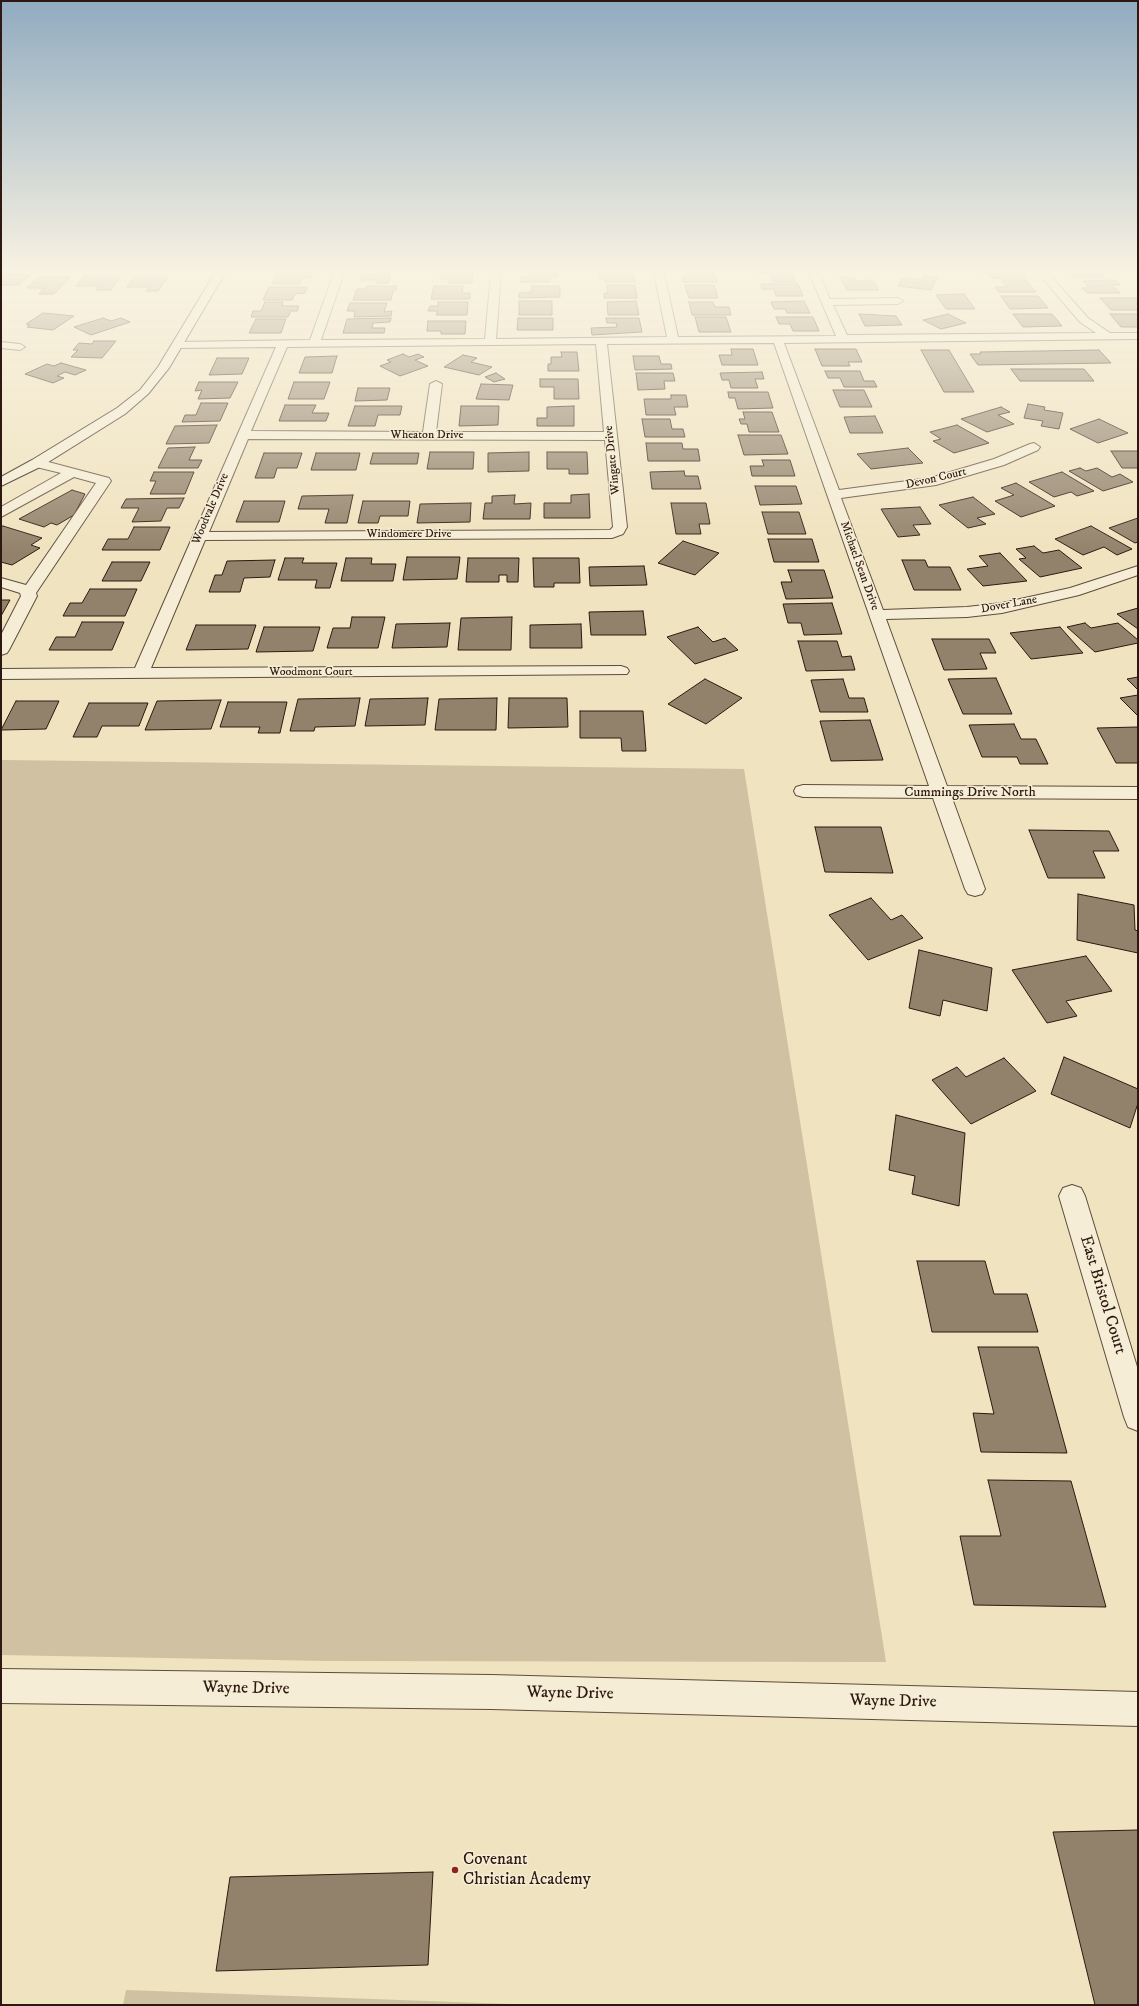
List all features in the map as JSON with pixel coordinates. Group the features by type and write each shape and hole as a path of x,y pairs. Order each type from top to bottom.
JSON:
{"street":[{"path":"1,482 37,463 121,411 144,392 164,367"},
{"name":"Woodvale Drive","path":"140,674 273,367"},
{"name":"Wingate Drive","path":"604,367 620,527 618,531"},
{"name":"Michael Sean Drive","path":"788,367 975,889"},
{"path":"429,436 436,384"},
{"name":"Wheaton Drive","path":"243,436 611,436"},
{"name":"Devon Court","path":"834,496 931,482 999,462 1034,447"},
{"path":"1,650 22,612 29,596 28,593 104,481 37,463"},
{"path":"1,513 73,472"},
{"name":"Windomere Drive","path":"200,536 612,534 618,531"},
{"name":"Dover Lane","path":"876,615 966,612 1002,608 1074,592 1138,570"},
{"path":"1,582 27,590 28,593"},
{"name":"Woodmont Court","path":"1,674 622,671"},
{"name":"Cummings Drive North","path":"803,791 1138,793"},
{"name":"East Bristol Court","path":"1072,1196 1138,1417"},
{"name":"Wayne Drive","path":"1,1686 491,1692 1138,1708"}],"shaded area":[{"path":"1,760 744,769 886,1662 328,1661 1,1655"},
{"path":"126,1990 537,2005 123,2005"}],"building":[{"path":"41,367 74,367 86,370 75,375 65,372 57,376 64,378 53,383 25,374"},
{"path":"213,367 245,367 242,374 209,375"},
{"path":"301,367 334,367 332,373 299,373"},
{"path":"381,367 426,367 400,376"},
{"path":"444,367 490,367 492,367 479,375"},
{"path":"548,367 579,367 579,371 548,371"},
{"path":"635,367 672,367 672,369 635,370"},
{"path":"930,367 959,367 974,392 944,392"},
{"path":"1011,369 1084,369 1094,381 1020,381"},
{"path":"825,371 860,371 864,381 874,381 877,387 844,387 840,378 828,378"},
{"path":"762,372 764,379 755,379 758,388 731,388 729,380 722,380 720,373"},
{"path":"496,373 505,379 494,382 485,377"},
{"path":"636,373 673,373 675,381 664,381 665,389 638,390"},
{"path":"540,379 578,379 579,399 554,399 554,387 540,387"},
{"path":"199,382 238,382 230,398 198,399 202,390 195,391"},
{"path":"294,382 330,382 324,399 288,399"},
{"path":"481,384 513,385 509,400 476,399"},
{"path":"358,388 390,388 387,400 355,401"},
{"path":"833,390 864,390 872,407 840,407"},
{"path":"728,392 768,392 773,408 738,409 735,398 729,398"},
{"path":"671,395 686,395 688,407 674,407 676,415 646,415 644,399 671,399"},
{"path":"201,403 228,403 220,421 182,422 185,415 196,415"},
{"path":"1028,404 1045,407 1044,410 1063,413 1059,429 1041,426 1043,421 1024,418"},
{"path":"285,405 316,405 312,413 329,413 326,421 279,421"},
{"path":"355,406 402,406 400,415 378,415 375,426 348,426"},
{"path":"461,406 499,406 498,425 459,426"},
{"path":"574,406 574,426 537,426 537,418 547,418 547,407"},
{"path":"1001,407 1010,412 998,415 1014,424 987,432 961,419"},
{"path":"743,412 772,412 779,432 749,432 747,424 741,424 739,419 745,419"},
{"path":"875,416 883,433 850,433 844,417"},
{"path":"642,419 670,419 672,429 683,429 685,437 645,437"},
{"path":"1099,419 1128,433 1098,443 1070,429"},
{"path":"217,425 209,443 166,444 175,426"},
{"path":"957,425 989,443 954,453 933,441 941,439 930,432"},
{"path":"738,435 781,435 788,454 744,455"},
{"path":"646,443 682,443 683,449 698,449 700,461 648,461"},
{"path":"195,447 189,460 202,460 198,468 158,468 168,448"},
{"path":"908,448 923,463 871,469 857,454"},
{"path":"1111,451 1138,451 1138,468 1122,468"},
{"path":"430,452 474,452 473,469 427,469"},
{"path":"529,452 529,471 488,472 488,453"},
{"path":"547,452 587,452 588,474 569,474 569,469 547,469"},
{"path":"264,453 302,453 297,468 277,468 274,478 255,478"},
{"path":"316,453 360,453 356,470 311,470"},
{"path":"373,453 419,453 417,464 370,464"},
{"path":"762,460 790,460 795,476 752,476 750,466 764,466"},
{"path":"1080,468 1086,471 1097,468 1112,477 1120,474 1133,482 1103,491 1069,471"},
{"path":"684,471 685,476 698,476 701,489 652,489 650,472"},
{"path":"154,472 194,472 185,494 150,494 156,481 150,481"},
{"path":"1062,472 1094,491 1077,496 1071,492 1054,497 1029,482"},
{"path":"1016,483 1055,506 1021,517 995,501 1014,495 1001,488"},
{"path":"755,486 796,486 802,504 760,505"},
{"path":"72,490 85,494 74,515 57,525 51,523 44,527 19,519"},
{"path":"589,494 590,518 544,518 544,503 571,503 571,495"},
{"path":"353,495 347,523 325,523 329,509 298,509 302,496"},
{"path":"515,495 514,504 531,503 530,519 483,519 485,503 492,503 492,496"},
{"path":"973,497 995,514 977,518 986,524 968,528 939,505"},
{"path":"184,498 179,508 167,508 161,521 132,522 139,508 121,508 126,499"},
{"path":"244,501 285,501 279,522 236,522"},
{"path":"363,501 410,501 408,516 380,516 378,523 358,523"},
{"path":"471,503 470,522 417,523 420,504"},
{"path":"671,503 706,503 710,524 699,524 701,534 676,534"},
{"path":"920,507 931,524 913,525 920,535 898,537 881,509"},
{"path":"762,512 799,512 806,534 768,534"},
{"path":"1138,518 1138,542 1135,543 1109,528"},
{"path":"3,526 42,538 31,545 40,548 12,565 1,562 1,527"},
{"path":"1091,526 1132,549 1117,555 1104,547 1083,555 1055,539"},
{"path":"134,527 170,527 160,550 102,550 108,539 128,539"},
{"path":"768,539 812,539 819,562 774,562"},
{"path":"683,541 719,553 695,575 658,563"},
{"path":"1034,546 1043,553 1059,550 1082,568 1040,577 1019,559 1026,558 1016,549"},
{"path":"1000,553 1027,581 983,586 967,569 988,566 979,556"},
{"path":"407,557 460,557 457,579 403,580"},
{"path":"285,558 304,558 302,563 337,563 330,588 315,588 317,580 278,580"},
{"path":"346,558 372,558 371,564 396,564 393,581 341,581"},
{"path":"468,558 519,558 518,582 507,582 507,575 499,575 499,582 466,582"},
{"path":"533,558 579,558 580,583 554,583 554,587 534,587"},
{"path":"275,560 270,577 244,578 240,592 209,592 215,575 222,575 227,561"},
{"path":"902,560 925,560 928,567 950,567 961,590 914,590"},
{"path":"112,562 150,562 141,581 102,581"},
{"path":"644,566 647,585 590,586 589,567"},
{"path":"788,570 824,570 833,598 786,599 781,582 792,582"},
{"path":"90,589 137,589 125,616 63,616 70,603 82,603"},
{"path":"1,600 10,600 1,616"},
{"path":"832,603 842,634 804,635 801,623 788,623 783,604"},
{"path":"1138,608 1138,629 1117,614"},
{"path":"643,611 646,635 591,635 589,612"},
{"path":"352,617 385,617 378,648 327,648 333,628 350,628"},
{"path":"512,617 511,650 458,650 461,618"},
{"path":"82,622 124,622 112,650 49,650 56,637 75,637"},
{"path":"450,623 447,647 392,648 396,624"},
{"path":"1085,623 1091,628 1118,623 1138,640 1138,643 1095,652 1067,627"},
{"path":"581,624 582,648 530,648 530,625"},
{"path":"196,625 256,625 248,649 186,650"},
{"path":"264,627 320,627 313,651 256,652"},
{"path":"698,627 713,642 725,638 738,650 695,664 667,637"},
{"path":"1060,627 1083,653 1031,659 1010,633"},
{"path":"932,639 989,639 996,653 980,653 987,669 944,670"},
{"path":"798,641 837,641 842,657 851,656 855,670 806,671"},
{"path":"1138,677 1138,690 1127,679"},
{"path":"996,678 1012,714 963,714 948,679"},
{"path":"705,679 742,698 706,724 668,704"},
{"path":"843,679 849,698 864,698 868,712 820,712 811,680"},
{"path":"1138,695 1138,716 1120,698"},
{"path":"360,698 355,726 315,727 314,731 290,731 298,699"},
{"path":"428,698 425,725 365,726 370,699"},
{"path":"497,698 496,730 435,730 439,699"},
{"path":"509,698 567,698 568,727 508,728"},
{"path":"221,700 211,729 145,730 157,701"},
{"path":"16,701 59,701 46,729 1,730"},
{"path":"228,702 287,702 280,733 258,733 260,727 220,727"},
{"path":"89,703 148,703 139,726 102,726 97,737 73,737"},
{"path":"580,711 643,711 646,751 622,751 621,738 580,738"},
{"path":"870,720 883,760 831,761 820,721"},
{"path":"1014,724 1021,739 1036,739 1048,764 1020,764 1017,757 982,757 969,725"},
{"path":"1138,727 1138,763 1116,763 1097,728"},
{"path":"815,827 881,827 893,873 825,872"},
{"path":"1029,830 1109,831 1119,851 1093,851 1105,878 1048,878"},
{"path":"1078,894 1134,905 1135,930 1138,931 1138,953 1077,940"},
{"path":"871,898 891,920 902,915 923,938 868,960 829,915"},
{"path":"919,950 992,968 987,1011 943,1000 940,1016 909,1008"},
{"path":"1086,956 1112,991 1066,1001 1077,1016 1047,1023 1012,970"},
{"path":"1064,1057 1138,1089 1138,1103 1130,1128 1051,1094"},
{"path":"1004,1058 1036,1091 971,1124 932,1080 957,1067 966,1077"},
{"path":"896,1115 965,1133 959,1206 912,1194 915,1176 889,1170"},
{"path":"917,1261 985,1261 994,1294 1027,1294 1038,1332 932,1332"},
{"path":"978,1347 1038,1347 1067,1453 981,1452 973,1413 994,1414"},
{"path":"988,1480 1071,1481 1106,1607 974,1605 960,1536 1001,1536"},
{"path":"1138,1830 1138,2005 1095,2005 1053,1832"},
{"path":"433,1872 428,1965 216,1971 230,1877"}],"place":[{"name":"Covenant Christian Academy","path":"455,1870"}]}
